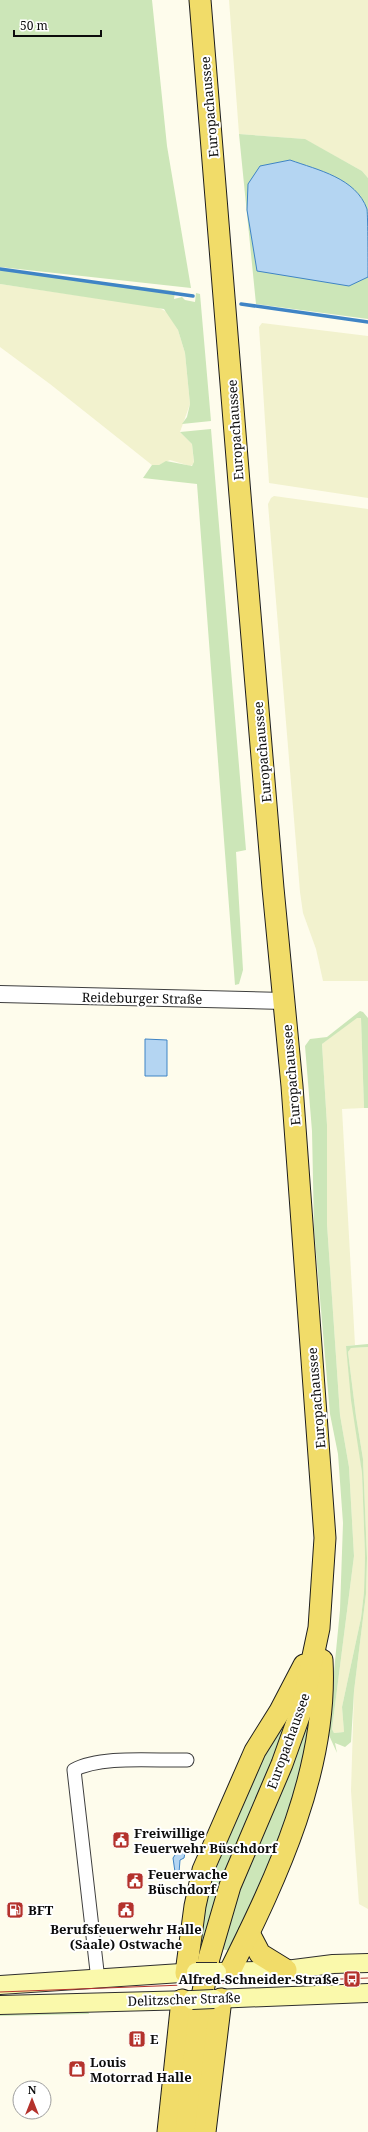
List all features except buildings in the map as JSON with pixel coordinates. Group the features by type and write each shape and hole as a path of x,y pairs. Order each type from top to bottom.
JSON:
{"main road":[{"name":"Europachaussee","path":"186,2132 199,2014 218,1923 230,1886 293,1733 310,1674 319,1628 324,1572 324,1503 284,1001 240,503 200,0"},
{"path":"205,2132 218,1999 224,1972 249,1933 292,1835 311,1763 321,1704 323,1674 319,1628"},
{"path":"168,2132 191,1973 195,1906 203,1870 208,1855 255,1751 299,1675 319,1628"},
{"path":"249,1933 260,1954 286,1970"},
{"name":"Delitzscher Straße","path":"0,1985 191,1973 286,1970 333,1964 368,1963"},
{"name":"Delitzscher Straße","path":"0,2005 368,1993"}],"street":[{"name":"Reideburger Straße","path":"0,994 284,1001"},
{"path":"98,1980 74,1770 86,1764 108,1761 186,1760"}],"green space":[{"path":"0,0 152,0 167,146 191,288 0,267"},
{"path":"229,0 368,0 368,178 362,171 304,139 239,134"},
{"path":"239,134 305,139 362,171 368,178 368,319 256,304"},
{"path":"0,270 175,291 174,299 182,297 185,300 195,302 196,293 200,294 211,421 182,424 187,417 190,404 185,353 178,330 164,309 0,284"},
{"path":"0,284 157,307 167,312 178,330 185,353 190,404 180,432 192,444 194,464 190,466 170,460 159,465 152,465 50,384 0,347"},
{"path":"262,323 368,336 368,498 269,483 259,327"},
{"path":"211,429 246,850 236,852 243,970 239,984 235,985 197,484 143,478 152,465 159,465 166,461 192,466 194,462 192,444 180,432"},
{"path":"274,496 368,509 368,981 323,981 316,949 303,913 268,504"},
{"path":"360,1011 363,1012 368,1018 368,1108 364,1108 361,1018 357,1018 322,1044 327,1125 327,1224 340,1415 349,1467 354,1556 332,1729 334,1733 344,1732 342,1707 361,1618 364,1592 365,1556 362,1473 351,1400 346,1346 368,1344 368,1347 351,1348 348,1352 363,1459 367,1558 366,1594 354,1691 351,1742 345,1747 335,1743 337,1753 328,1733 340,1610 343,1523 338,1454 330,1414 314,1229 312,1131 305,1046 310,1039 327,1037"},
{"path":"357,1017 361,1018 364,1108 342,1109 355,1345 346,1346 362,1473 365,1556 364,1592 361,1618 342,1707 344,1732 334,1733 332,1729 354,1556 349,1467 340,1415 327,1224 327,1125 322,1044"},
{"path":"368,1347 368,1909 359,1904 351,1791 354,1691 366,1594 367,1558 363,1459 348,1352 351,1348"},
{"path":"317,1675 297,1801 235,1952 221,1949 230,1917"},
{"path":"295,1709 223,1877 199,1961 203,1896 252,1768"},
{"path":"88,2011 89,2014 0,2016 0,2013"}],"water":[{"path":"290,160 335,177 354,190 362,198 367,209 368,277 349,286 257,271 247,210 248,184 260,166"},
{"path":"145,1039 167,1040 167,1076 145,1076"},
{"path":"182,1851 185,1853 184,1858 180,1860 179,1873 175,1872 173,1858 177,1852"}],"waterway":[{"path":"0,269 193,296"},
{"path":"241,304 368,322"}],"tram line":[{"path":"0,1992 368,1978"}],"place":[{"name":"Freiwillige Feuerwehr Büschdorf","path":"121,1840"},
{"name":"Feuerwache Büschdorf","path":"135,1881"},
{"name":"BFT","path":"15,1910"},
{"name":"Berufsfeuerwehr Halle (Saale) Ostwache","path":"126,1910"},
{"name":"Alfred-Schneider-Straße","path":"352,1979"},
{"name":"E","path":"137,2039"},
{"name":"Louis Motorrad Halle","path":"77,2069"}]}
